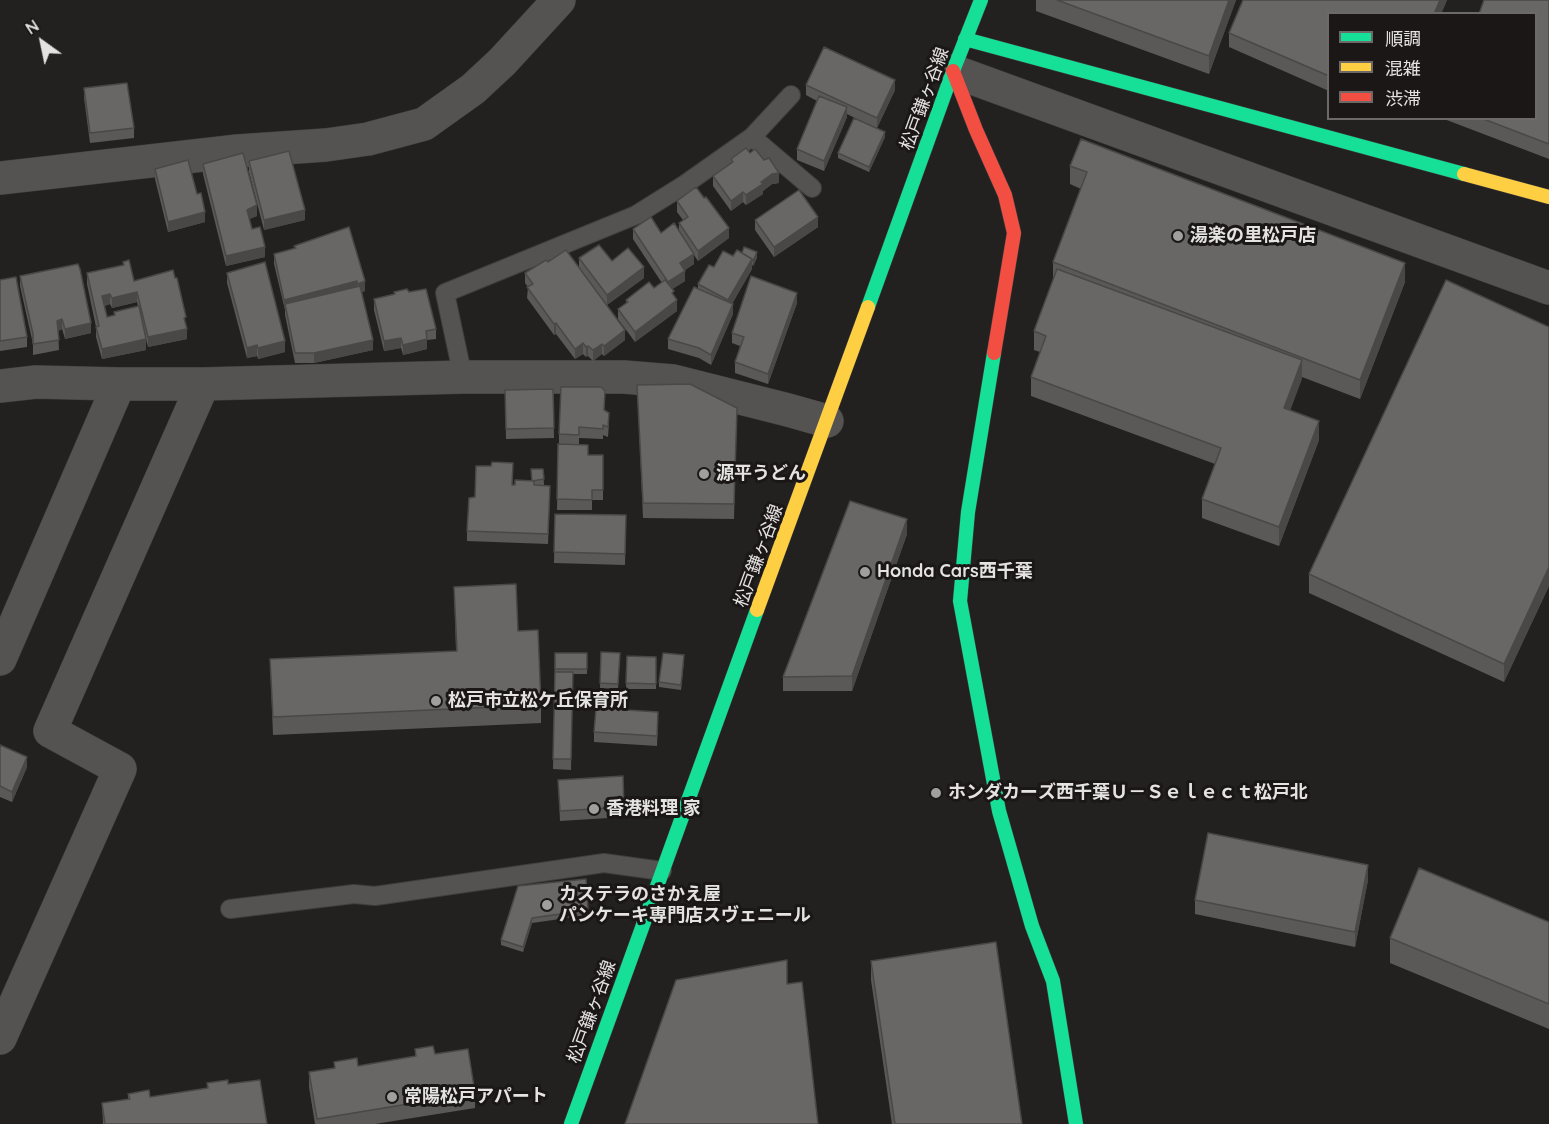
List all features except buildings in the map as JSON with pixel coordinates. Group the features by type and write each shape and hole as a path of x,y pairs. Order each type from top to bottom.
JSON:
{"street":[{"path":"0,178 238,152 326,146 368,139 424,124 473,89 502,62 559,0"},
{"name":"松戸鎌ヶ谷線","path":"571,1124 953,71 981,0"},
{"path":"966,39 1549,197"},
{"path":"953,71 1549,288"},
{"path":"953,71 1005,195 1014,233 968,512 960,601 999,811 1032,926 1053,981 1076,1124"},
{"path":"0,386 36,382 203,384 463,377 624,377 673,381 827,422"},
{"path":"0,659 118,384"},
{"path":"0,1038 120,769 50,731 203,384"}],"lane":[{"path":"463,377 445,293 636,215 684,185 752,137 791,95"},
{"path":"752,137 812,188"},
{"path":"230,909 354,894 375,896 604,863 662,871"}],"traffic: fast":[{"path":"868,307 981,0"},
{"path":"965,39 1464,174"},
{"path":"994,353 968,512 960,601 999,811 1032,926 1053,981 1076,1124"},
{"path":"571,1124 757,610"}],"traffic: slow":[{"path":"1464,174 1549,197"},
{"path":"757,610 868,307"}],"traffic: jam":[{"path":"953,71 1005,195 1014,233 994,353"}],"place":[{"name":"湯楽の里松戸店","path":"1178,236"},
{"name":"源平うどん","path":"704,474"},
{"name":"Honda Cars西千葉","path":"865,572"},
{"name":"松戸市立松ケ丘保育所","path":"436,701"},
{"name":"ホンダカーズ西千葉Ｕ－Ｓｅｌｅｃｔ松戸北","path":"936,793"},
{"name":"香港料理 家","path":"594,809"},
{"name":"カステラのさかえ屋 パンケーキ専門店スヴェニール","path":"547,905"},
{"name":"常陽松戸アパート","path":"392,1097"}]}
